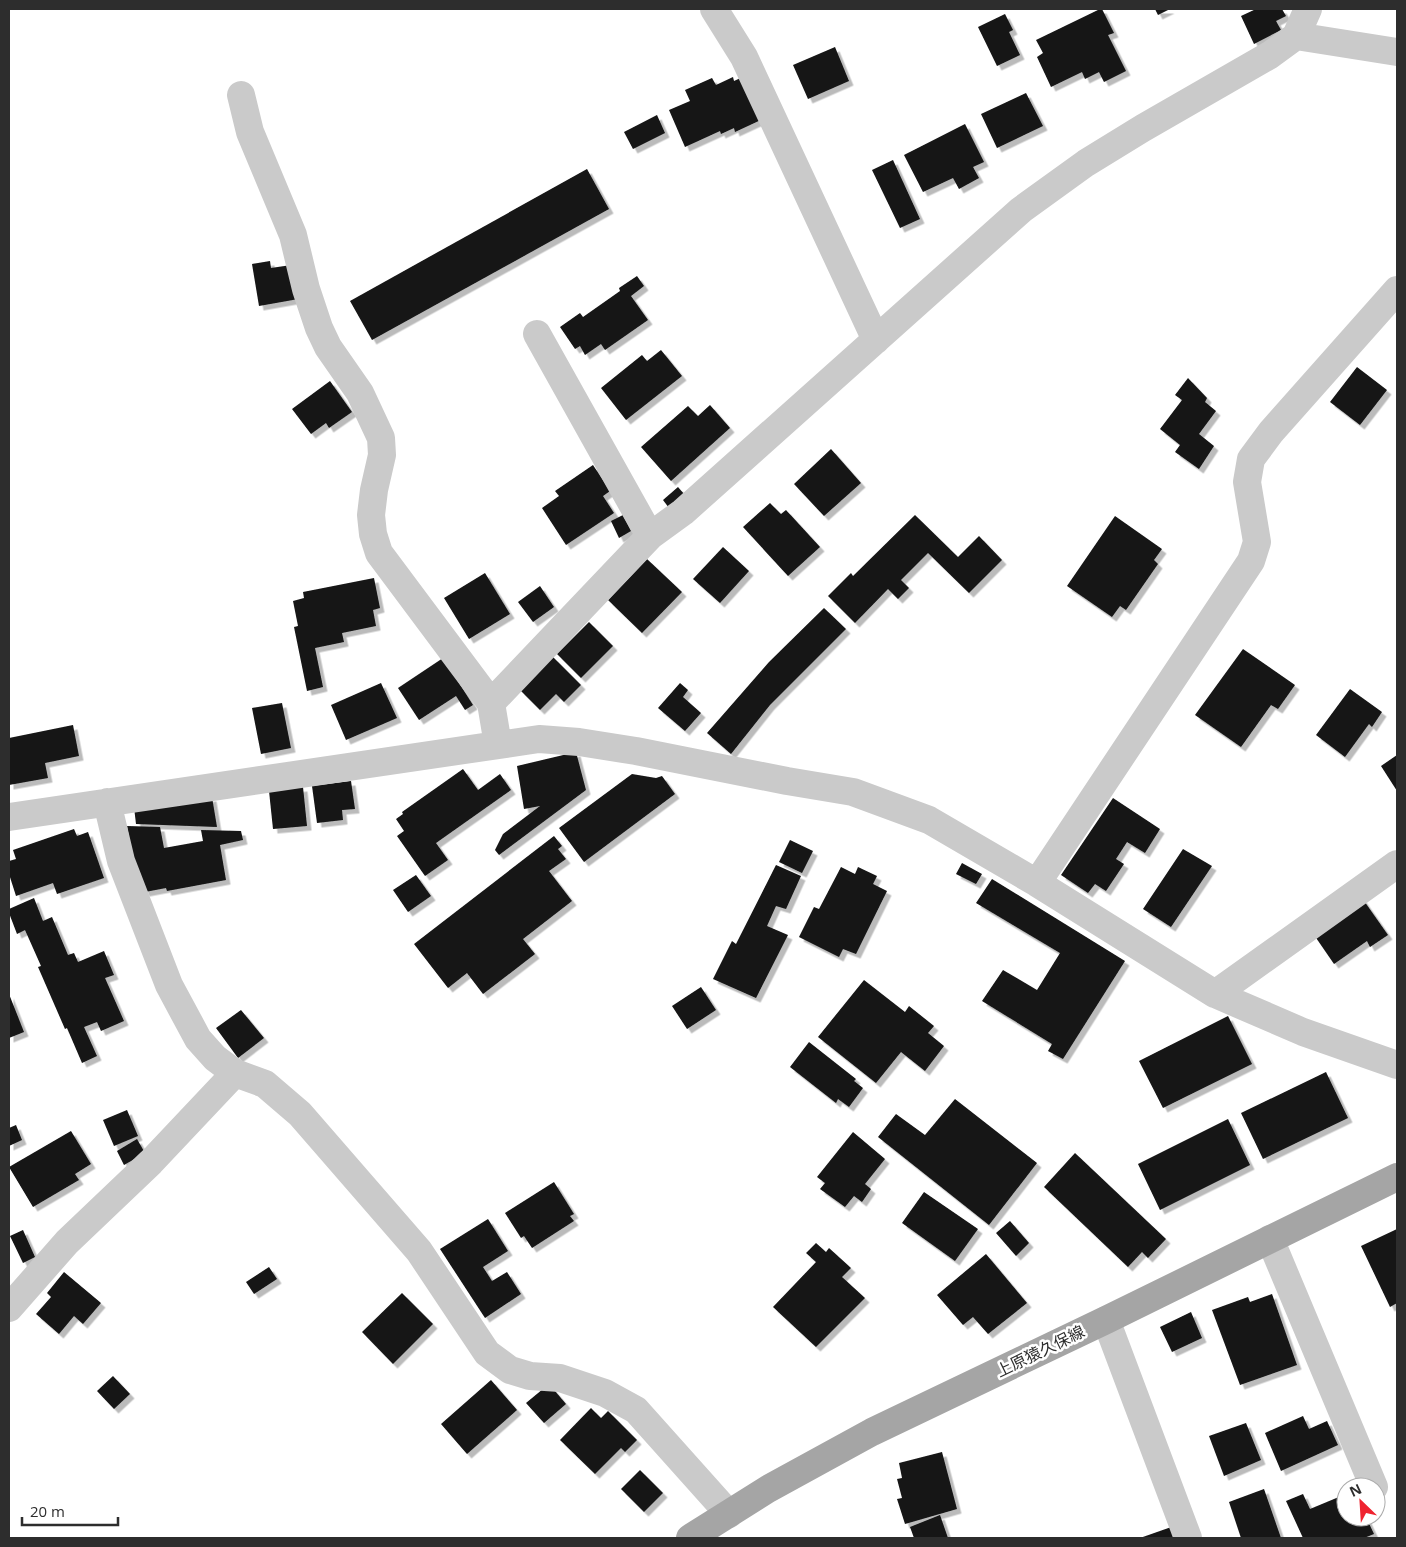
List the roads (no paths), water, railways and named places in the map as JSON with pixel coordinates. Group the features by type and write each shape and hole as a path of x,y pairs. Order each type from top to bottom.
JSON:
{"main road":[{"name":"上原猿久保線","path":"690,1538 768,1489 872,1432 1106,1320 1397,1176"}],"street":[{"path":"714,9 744,58 876,340"},
{"path":"491,703 650,536 683,512 1021,210 1079,168 1143,128 1270,55 1296,36 1308,9"},
{"path":"1296,36 1397,52"},
{"path":"242,95 250,132 293,235 306,289 319,328 328,347 360,393 381,438 382,455 374,490 371,516 379,553 491,703 498,745"},
{"path":"1037,883 1251,561 1257,542 1247,482 1251,459 1271,432 1397,291"},
{"path":"537,334 650,536"},
{"path":"9,817 539,739 579,742 636,751 853,792 928,820 1037,883 1215,994 1304,1032 1397,1065"},
{"path":"107,802 121,861 169,985 198,1039 214,1058 235,1073 265,1084 300,1114 419,1251 487,1352 510,1370 530,1376 560,1378 605,1393 636,1410 728,1514"},
{"path":"1215,994 1397,864"},
{"path":"9,1308 67,1242 151,1162 235,1073"},
{"path":"1270,1239 1369,1477"},
{"path":"1106,1320 1188,1538"}]}
